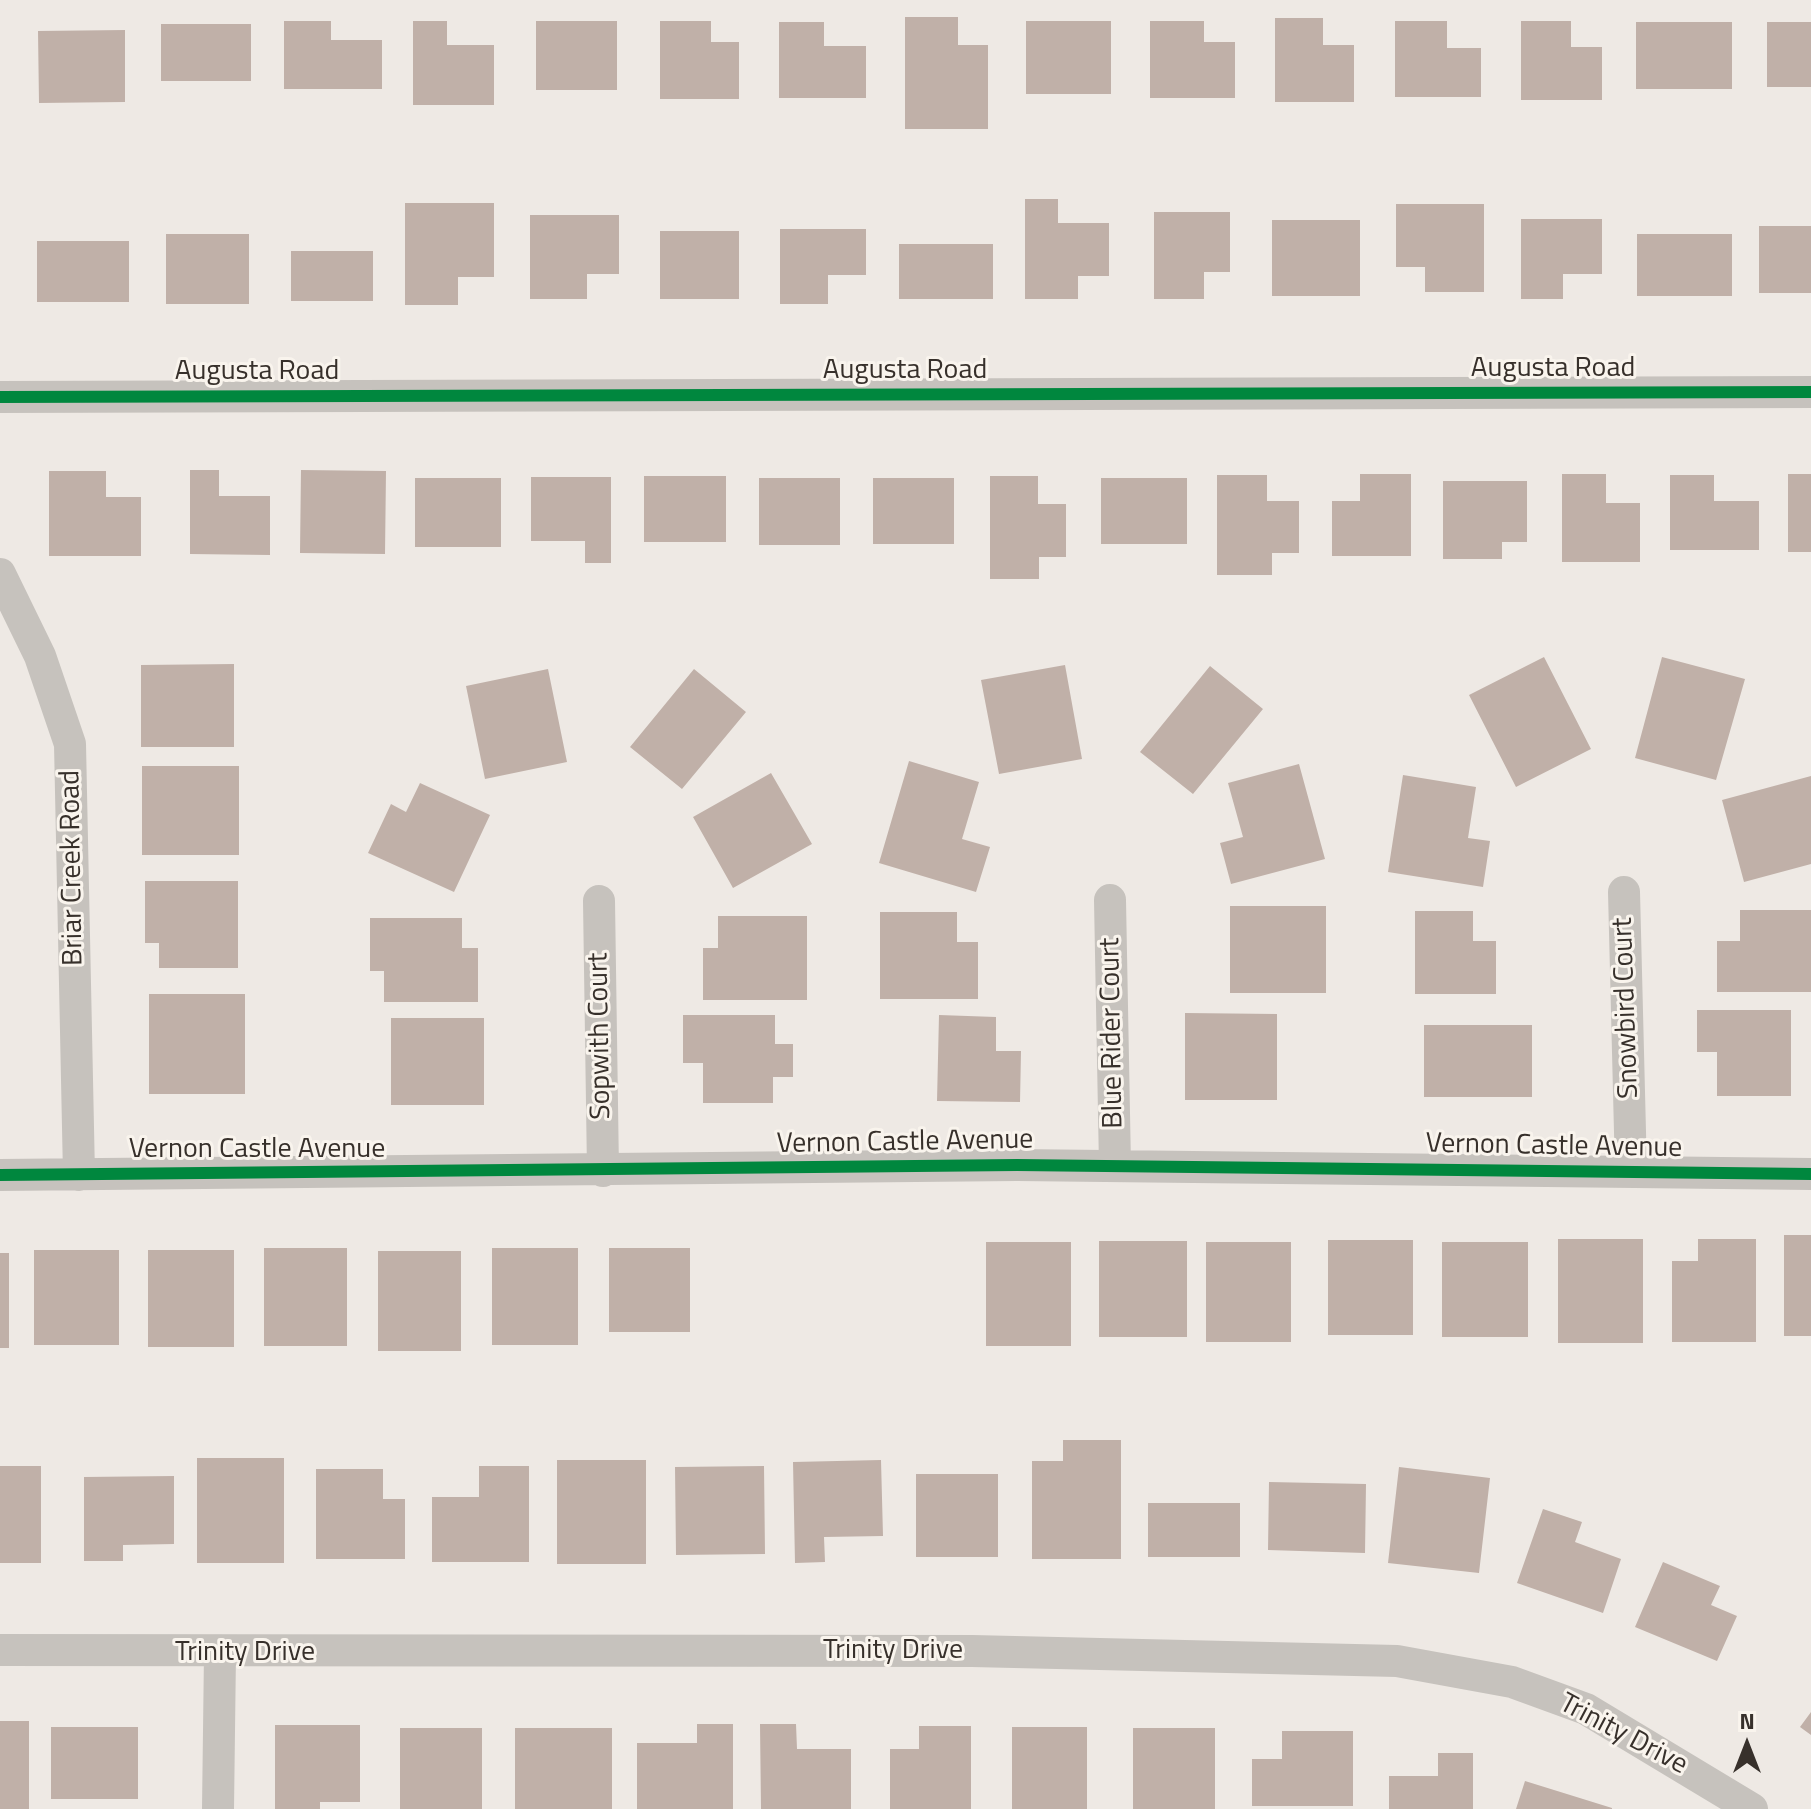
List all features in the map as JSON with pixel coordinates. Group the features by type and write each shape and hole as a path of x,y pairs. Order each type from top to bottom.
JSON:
{"street":[{"name":"Augusta Road","path":"0,397 1811,392"},
{"name":"Briar Creek Road","path":"0,574 40,656 70,744 79,1175"},
{"name":"Snowbird Court","path":"1624,892 1631,1172"},
{"name":"Blue Rider Court","path":"1110,900 1115,1166"},
{"name":"Sopwith Court","path":"599,901 603,1171"},
{"name":"Vernon Castle Avenue","path":"0,1175 1115,1166 1811,1174"},
{"name":"Trinity Drive","path":"0,1650 220,1653 972,1651 1397,1661 1512,1682 1586,1709 1752,1809"},
{"path":"218,1809 220,1653"}],"building":[{"path":"905,17 958,17 958,45 988,45 988,129 905,129"},
{"path":"1275,18 1323,18 1323,45 1354,45 1354,102 1275,102"},
{"path":"284,21 331,21 331,40 382,40 382,89 284,89"},
{"path":"413,21 447,21 447,45 494,45 494,105 413,105"},
{"path":"536,21 617,21 617,90 536,90"},
{"path":"660,21 711,21 711,42 739,42 739,99 660,99"},
{"path":"1026,21 1111,21 1111,94 1026,94"},
{"path":"1150,21 1204,21 1204,42 1235,42 1235,98 1150,98"},
{"path":"1395,21 1447,21 1447,48 1481,48 1481,97 1395,97"},
{"path":"1521,21 1571,21 1571,47 1602,47 1602,100 1521,100"},
{"path":"779,22 824,22 824,46 866,46 866,98 779,98"},
{"path":"1636,22 1732,22 1732,89 1636,89"},
{"path":"1767,22 1811,22 1811,87 1767,87"},
{"path":"161,24 251,24 251,81 161,81"},
{"path":"125,30 125,102 39,103 38,31"},
{"path":"1025,199 1058,199 1058,223 1109,223 1109,276 1078,276 1078,299 1025,299"},
{"path":"405,203 494,203 494,277 458,277 458,305 405,305"},
{"path":"1396,204 1484,204 1484,292 1425,292 1425,267 1396,267"},
{"path":"1154,212 1230,212 1230,272 1204,272 1204,299 1154,299"},
{"path":"530,215 619,215 619,274 587,274 587,299 530,299"},
{"path":"1521,219 1602,219 1602,274 1563,274 1563,299 1521,299"},
{"path":"1272,220 1360,220 1360,296 1272,296"},
{"path":"1759,226 1811,226 1811,293 1759,293"},
{"path":"780,229 866,229 866,275 828,275 828,304 780,304"},
{"path":"660,231 739,231 739,299 660,299"},
{"path":"166,234 249,234 249,304 166,304"},
{"path":"1637,234 1732,234 1732,296 1637,296"},
{"path":"37,241 129,241 129,302 37,302"},
{"path":"899,244 993,244 993,299 899,299"},
{"path":"291,251 373,251 373,301 291,301"},
{"path":"190,470 219,470 219,496 270,496 270,555 190,554"},
{"path":"301,470 386,471 385,554 300,553"},
{"path":"49,471 106,471 106,497 141,497 141,556 49,556"},
{"path":"1360,474 1411,474 1411,556 1332,556 1332,501 1360,501"},
{"path":"1562,474 1606,474 1606,503 1640,503 1640,562 1562,562"},
{"path":"1788,474 1811,474 1811,552 1788,552"},
{"path":"1217,475 1267,475 1267,501 1299,501 1299,553 1272,553 1272,575 1217,575"},
{"path":"1670,475 1714,475 1714,501 1759,501 1759,550 1670,550"},
{"path":"644,476 726,476 726,542 644,542"},
{"path":"990,476 1038,476 1038,504 1066,504 1066,557 1039,557 1039,579 990,579"},
{"path":"531,477 611,477 611,563 585,563 585,541 531,541"},
{"path":"415,478 501,478 501,547 415,547"},
{"path":"759,478 840,478 840,545 759,545"},
{"path":"873,478 954,478 954,544 873,544"},
{"path":"1101,478 1187,478 1187,544 1101,544"},
{"path":"1443,481 1527,481 1527,542 1502,542 1502,559 1443,559"},
{"path":"1544,657 1591,749 1516,787 1469,695"},
{"path":"1662,657 1745,679 1716,780 1635,758"},
{"path":"234,664 234,747 141,747 141,665"},
{"path":"1065,665 1082,759 999,774 981,680"},
{"path":"1210,666 1263,709 1193,794 1140,752"},
{"path":"548,669 567,762 485,779 466,686"},
{"path":"694,669 746,712 682,789 630,747"},
{"path":"909,761 979,782 962,839 990,847 976,892 879,863"},
{"path":"1299,764 1325,859 1231,884 1220,843 1243,837 1228,783"},
{"path":"142,766 239,766 239,855 142,855"},
{"path":"771,773 812,844 733,888 693,817"},
{"path":"1403,775 1476,787 1468,838 1490,841 1483,887 1388,872"},
{"path":"1811,776 1811,864 1744,882 1722,800"},
{"path":"420,783 490,815 454,892 368,853 391,804 406,812"},
{"path":"145,881 238,881 238,968 159,968 159,943 145,943"},
{"path":"1230,906 1326,906 1326,993 1230,993"},
{"path":"1740,910 1811,910 1811,992 1717,992 1717,941 1740,941"},
{"path":"1415,911 1473,911 1473,941 1496,941 1496,994 1415,994"},
{"path":"880,912 957,912 957,942 978,942 978,999 880,999"},
{"path":"718,916 807,916 807,1000 703,1000 703,948 718,948"},
{"path":"370,918 462,918 462,948 478,948 478,1002 384,1002 384,971 370,971"},
{"path":"149,994 245,994 245,1094 149,1094"},
{"path":"1697,1010 1791,1010 1791,1096 1717,1096 1717,1052 1697,1052"},
{"path":"1185,1013 1277,1014 1277,1100 1185,1100"},
{"path":"683,1015 775,1015 775,1044 793,1044 793,1077 773,1077 773,1103 703,1103 703,1063 683,1063"},
{"path":"939,1015 996,1017 996,1051 1021,1051 1020,1102 937,1101"},
{"path":"391,1018 484,1018 484,1105 391,1105"},
{"path":"1424,1025 1532,1025 1532,1097 1424,1097"},
{"path":"1784,1235 1811,1235 1811,1336 1784,1336"},
{"path":"1558,1239 1643,1239 1643,1343 1558,1343"},
{"path":"1698,1239 1756,1239 1756,1342 1672,1342 1672,1261 1698,1261"},
{"path":"1328,1240 1413,1240 1413,1335 1328,1335"},
{"path":"1099,1241 1187,1241 1187,1337 1099,1337"},
{"path":"986,1242 1071,1242 1071,1346 986,1346"},
{"path":"1206,1242 1291,1242 1291,1342 1206,1342"},
{"path":"1442,1242 1528,1242 1528,1337 1442,1337"},
{"path":"264,1248 347,1248 347,1346 264,1346"},
{"path":"492,1248 578,1248 578,1345 492,1345"},
{"path":"609,1248 690,1248 690,1332 609,1332"},
{"path":"34,1250 119,1250 119,1345 34,1345"},
{"path":"148,1250 234,1250 234,1347 148,1347"},
{"path":"378,1251 461,1251 461,1351 378,1351"},
{"path":"0,1253 9,1253 9,1348 0,1348"},
{"path":"1063,1440 1121,1440 1121,1559 1032,1559 1032,1461 1063,1461"},
{"path":"197,1458 284,1458 284,1563 197,1563"},
{"path":"557,1460 646,1460 646,1564 557,1564"},
{"path":"881,1460 883,1536 824,1537 825,1562 795,1563 793,1462"},
{"path":"0,1466 41,1466 41,1563 0,1563"},
{"path":"479,1466 529,1466 529,1562 432,1562 432,1497 479,1497"},
{"path":"764,1466 765,1554 676,1555 675,1467"},
{"path":"1399,1467 1490,1478 1479,1573 1388,1563"},
{"path":"316,1469 383,1469 383,1499 405,1499 405,1559 316,1559"},
{"path":"916,1474 998,1474 998,1557 916,1557"},
{"path":"174,1476 174,1544 123,1545 123,1561 84,1561 84,1477"},
{"path":"1269,1482 1366,1484 1365,1553 1268,1550"},
{"path":"1148,1503 1240,1503 1240,1557 1148,1557"},
{"path":"1543,1509 1582,1522 1575,1542 1621,1559 1603,1613 1517,1583"},
{"path":"1663,1562 1720,1586 1711,1605 1737,1616 1717,1661 1635,1627"},
{"path":"1811,1712 1811,1735 1800,1727"},
{"path":"0,1721 29,1721 29,1809 0,1809"},
{"path":"697,1724 733,1724 733,1809 637,1809 637,1743 697,1743"},
{"path":"760,1724 796,1724 797,1749 851,1749 851,1809 761,1809"},
{"path":"275,1725 360,1725 360,1802 320,1802 320,1809 275,1809"},
{"path":"919,1726 971,1726 971,1809 890,1809 890,1749 919,1749"},
{"path":"51,1727 138,1727 138,1799 51,1799"},
{"path":"1012,1727 1087,1727 1087,1809 1012,1809"},
{"path":"400,1728 482,1728 482,1809 400,1809"},
{"path":"515,1728 612,1728 612,1809 515,1809"},
{"path":"1133,1728 1215,1728 1215,1809 1133,1809"},
{"path":"1282,1731 1353,1731 1353,1806 1252,1806 1252,1759 1282,1759"},
{"path":"1438,1753 1473,1753 1473,1809 1389,1809 1389,1776 1438,1776"},
{"path":"1525,1781 1612,1808 1612,1809 1516,1809"}],"cycle path":[{"path":"0,397 1811,392"},
{"path":"0,1175 1017,1165 1811,1174"}]}
